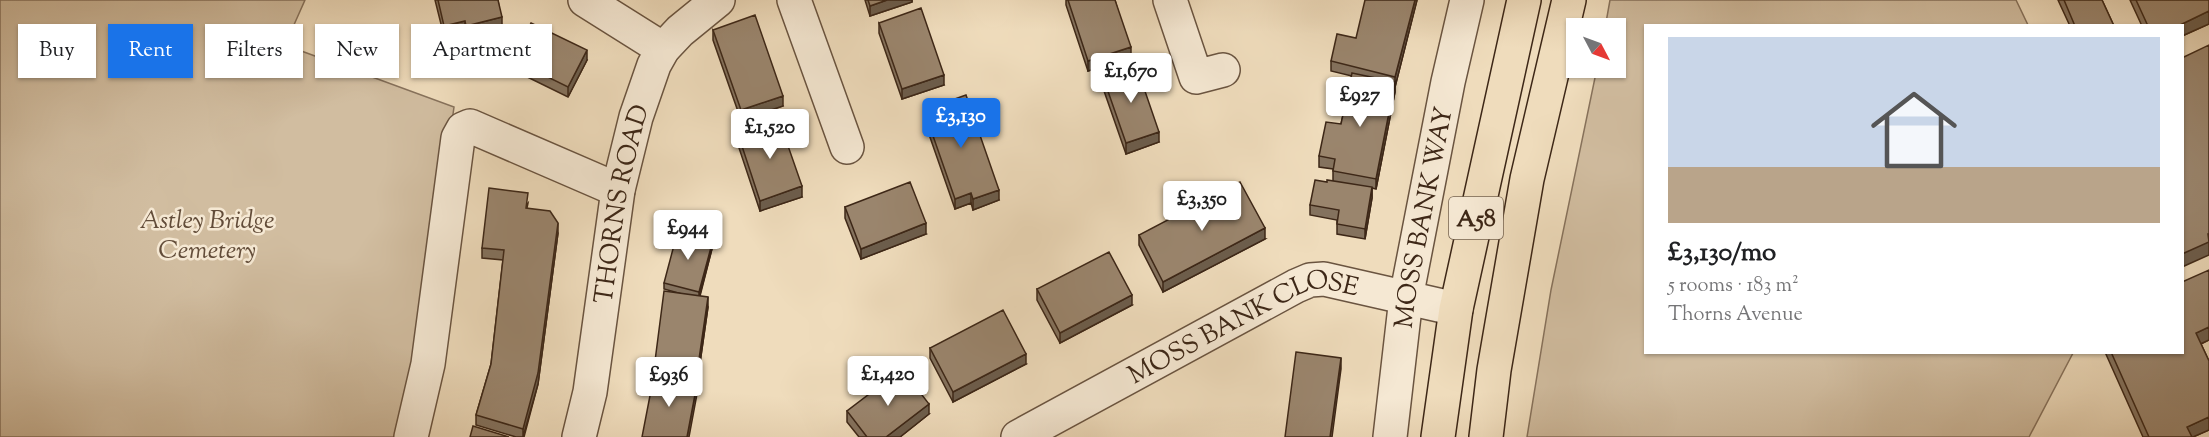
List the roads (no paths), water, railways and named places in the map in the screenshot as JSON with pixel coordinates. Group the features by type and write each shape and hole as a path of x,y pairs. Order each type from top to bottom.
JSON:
{"highway":[{"name":"MOSS BANK WAY","path":"1438,437 1456,309 1524,0"},
{"name":"A58","path":"1486,437 1494,369 1527,179 1569,0"}],"street":[{"path":"585,0 663,48"},
{"name":"THORNS ROAD","path":"579,437 590,392 618,190 636,117 654,65 663,48 718,0"},
{"path":"794,0 847,147"},
{"path":"1170,0 1196,77 1223,70"},
{"name":"MOSS BANK WAY","path":"1390,437 1406,298 1448,82 1467,0"},
{"path":"411,437 428,364 458,138 463,129 470,126 618,190"},
{"name":"MOSS BANK CLOSE","path":"1033,432 1310,280 1324,279 1456,309"}],"park label":[{"name":"Astley Bridge Cemetery","path":"207,234"}]}
